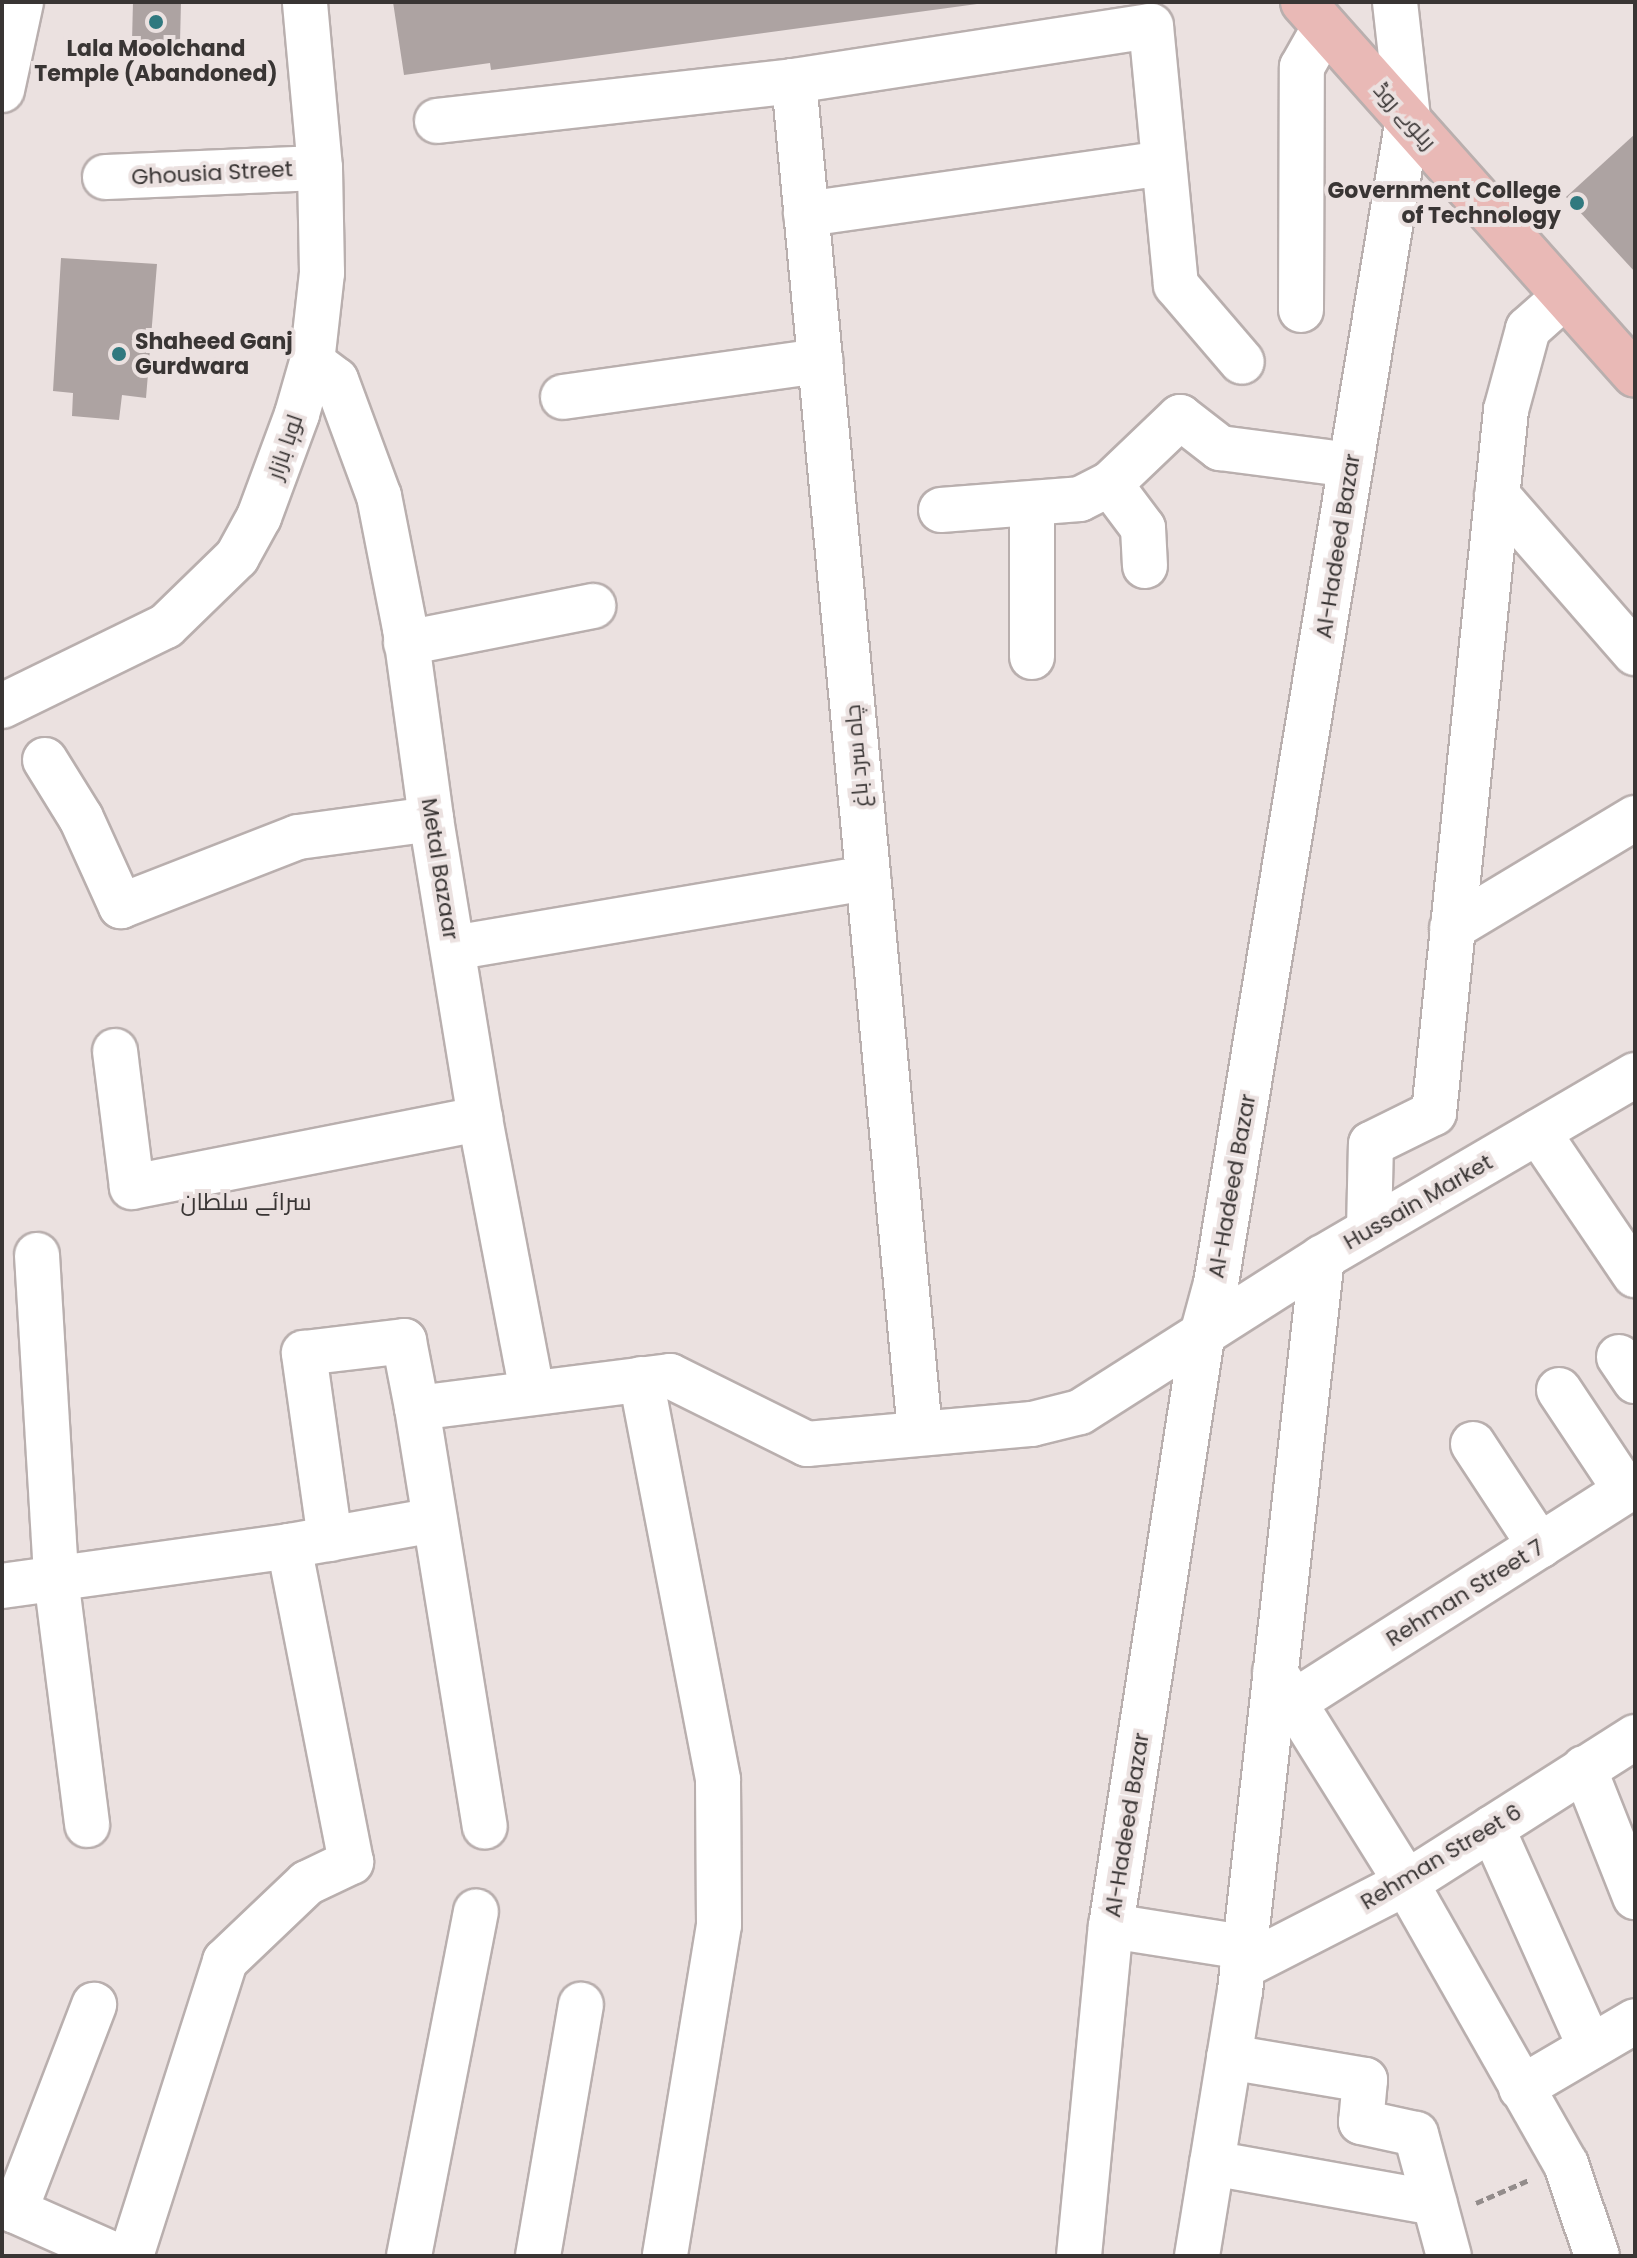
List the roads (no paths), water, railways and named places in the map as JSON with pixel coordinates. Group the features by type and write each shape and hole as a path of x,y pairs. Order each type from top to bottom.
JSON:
{"main road":[{"name":"ریلوے روڈ","path":"1313,15 1635,374"}],"street":[{"path":"2,90 21,2"},
{"name":"لوہا بازار","path":"2,706 166,626 237,557 275,477 312,362 322,273 320,168 305,2"},
{"name":"Al-Hadeed Bazar","path":"1079,2256 1111,1926 1203,1331 1216,1283 1408,118 1395,2"},
{"path":"1301,310 1302,67 1313,15"},
{"path":"437,121 794,81 1151,26 1176,285 1242,362"},
{"name":"چاہ سرد باغ","path":"794,81 920,1432"},
{"path":"806,214 1163,163"},
{"name":"Ghousia Street","path":"105,177 320,168"},
{"path":"1369,1230 1371,1144 1434,1113 1506,410 1528,329 1564,297"},
{"path":"563,397 820,361"},
{"name":"Metal Bazaar","path":"312,362 336,380 379,496 406,643 480,1119 532,1392"},
{"path":"941,510 1080,499 1110,484 1180,417 1220,448 1351,465"},
{"path":"1110,484 1143,528 1145,566"},
{"path":"1497,495 1635,653"},
{"path":"1032,504 1032,657"},
{"path":"406,643 593,606"},
{"path":"45,760 81,818 121,906 298,837 431,819"},
{"path":"1452,928 1635,818"},
{"path":"453,948 868,878"},
{"path":"115,1051 132,1187 480,1119"},
{"name":"Hussain Market","path":"417,1408 670,1376 807,1444 1032,1424 1080,1412 1322,1258 1635,1075"},
{"path":"1538,1132 1635,1275"},
{"path":"37,1255 56,1578 87,1825"},
{"path":"1197,2256 1285,1687 1322,1258"},
{"path":"131,2256 225,1961 307,1883 351,1862 309,1542 304,1353 404,1341 485,1827"},
{"path":"641,1379 718,1780 719,1925 665,2256"},
{"path":"1559,1390 1630,1488"},
{"path":"1473,1444 1540,1546"},
{"name":"Rehman Street 7","path":"1285,1687 1540,1546 1630,1488"},
{"path":"2,1586 309,1542 435,1520"},
{"path":"1285,1687 1406,1883 1493,2041 1566,2164 1597,2256"},
{"name":"Rehman Street 6","path":"1243,1957 1406,1883 1635,1737"},
{"path":"1584,1768 1635,1897"},
{"path":"1492,1828 1590,2047"},
{"path":"409,2256 476,1911"},
{"path":"1111,1926 1243,1957"},
{"path":"94,2005 8,2208 96,2252"},
{"path":"538,2256 581,2005"},
{"path":"1521,2088 1635,2021"},
{"path":"1229,2057 1365,2080 1361,2122 1416,2134 1441,2226"},
{"path":"1212,2163 1441,2226"}],"place":[{"name":"Lala Moolchand Temple (Abandoned)","path":"156,22"},
{"name":"Government College of Technology","path":"1577,203"},
{"name":"Shaheed Ganj Gurdwara","path":"119,354"}],"district":[{"name":"سرائے سلطان","path":"246,1202"}]}
